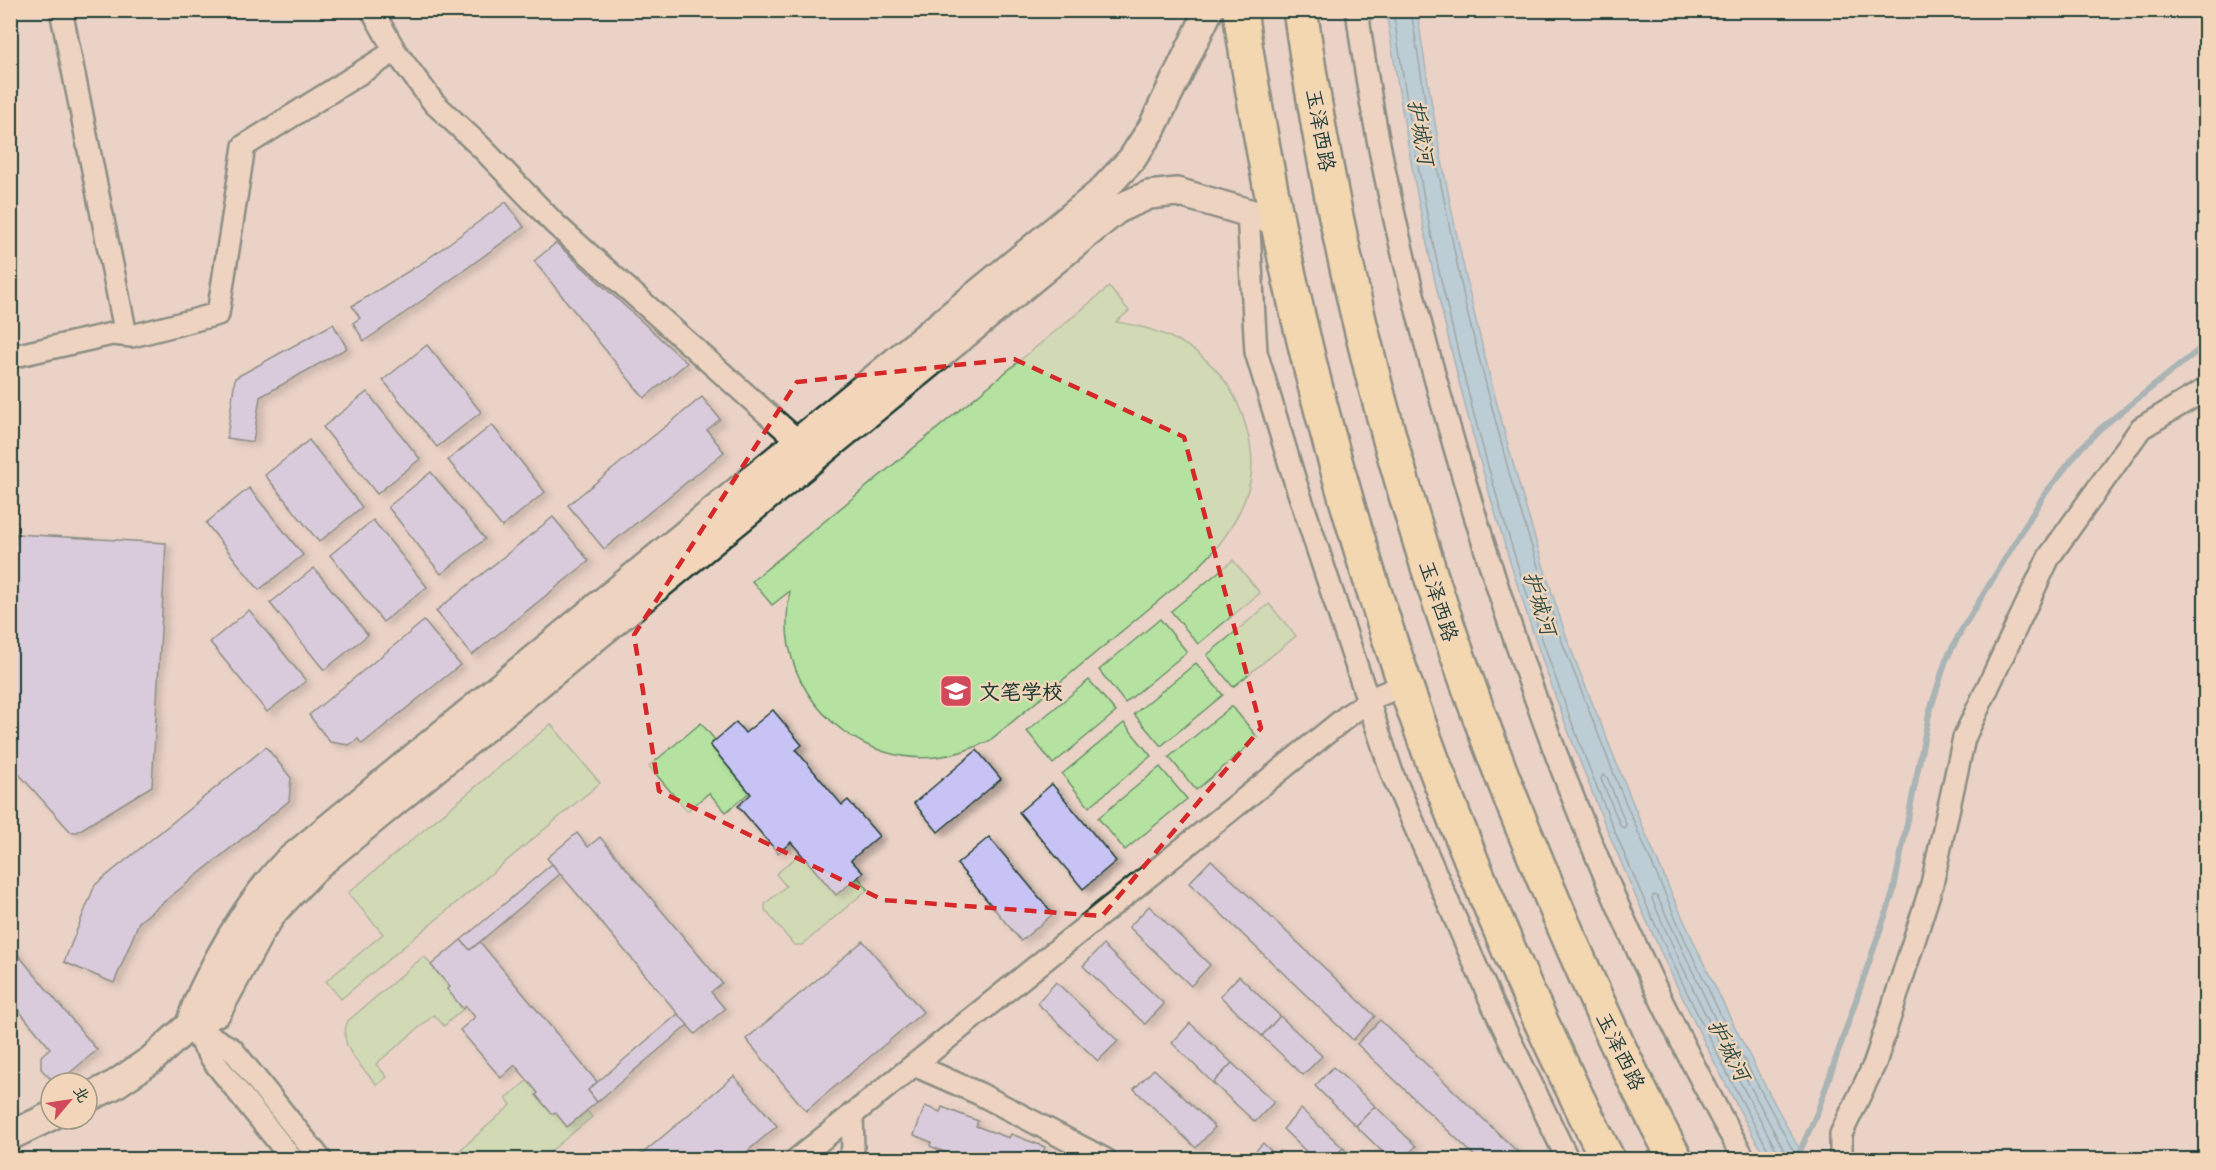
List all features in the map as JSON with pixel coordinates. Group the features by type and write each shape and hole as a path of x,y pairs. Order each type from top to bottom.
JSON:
{"main road":[{"path":"1240,10 1263,217 1366,568 1405,685 1461,836 1505,941 1576,1097 1608,1160"},
{"name":"玉泽西路","path":"1300,10 1336,209 1373,376 1419,540 1450,636 1521,825 1564,927 1630,1071 1676,1160"}],"street":[{"path":"61,10 126,335"},
{"path":"372,10 395,51 434,103 481,147 555,224 798,441"},
{"path":"293,1160 215,1063 190,1025 196,1001 240,920 270,879 286,862 1100,193 1132,159 1152,128 1209,10"},
{"path":"1357,10 1374,119 1417,310 1469,499 1506,612 1564,776 1617,906 1673,1025 1745,1160"},
{"path":"10,357 112,334 132,336 219,314 243,146 395,51"},
{"path":"99,1092 151,1060 190,1025 217,1012 260,932 274,911 319,864 1115,212 1149,195 1177,192 1263,217 1256,352 1295,481 1393,776 1492,1003 1568,1160"},
{"path":"1841,1160 1841,1134 1875,1063 1932,884 1964,738 2049,557 2140,428 2205,389"},
{"path":"796,1160 1368,702 1405,685"},
{"path":"190,1025 232,1049 321,1160"},
{"path":"914,1065 990,1099 1106,1160"},
{"path":"849,1160 853,1148 852,1114"},
{"path":"10,1136 39,1122"}],"highlighted area":[{"path":"1014,359 1184,437 1261,728 1102,916 883,900 659,791 634,635 797,382"}],"green space":[{"path":"1109,287 1129,311 1116,322 1139,326 1181,342 1199,354 1228,385 1246,427 1252,468 1246,496 1235,520 1212,553 1192,573 989,741 950,755 936,757 910,757 886,752 863,743 842,730 823,713 808,693 796,671 787,632 790,591 772,605 752,581"},
{"path":"1233,560 1260,593 1198,644 1171,611"},
{"path":"1269,604 1296,636 1233,687 1207,655"},
{"path":"1160,619 1187,652 1125,703 1099,670"},
{"path":"1196,663 1223,695 1161,746 1134,714"},
{"path":"1089,680 1116,712 1053,764 1027,731"},
{"path":"1232,706 1258,738 1196,790 1169,757"},
{"path":"701,723 715,740 710,745 750,792 726,812 709,793 687,811 649,766"},
{"path":"1124,723 1151,756 1089,807 1062,774"},
{"path":"551,724 600,783 341,999 326,981 383,934 348,893"},
{"path":"1160,767 1187,799 1125,850 1098,818"},
{"path":"801,853 836,895 858,877 868,889 802,945 794,945 765,910 765,904 786,886 776,874"},
{"path":"424,956 450,987 447,989 463,1009 444,1026 434,1015 376,1064 387,1077 377,1085 348,1047 345,1030 348,1021"},
{"path":"528,1080 538,1093 536,1095 552,1114 555,1112 567,1127 587,1111 592,1117 541,1159 449,1160 511,1105 506,1098"}],"water":[{"name":"护城河","path":"1386,11 1417,11 1443,168 1477,324 1517,478 1569,644 1630,797 1676,903 1725,1007 1805,1159 1766,1159 1713,1059 1663,956 1574,747 1536,640 1469,422 1425,236"}],"building":[{"path":"506,202 524,227 364,341 353,323 360,318 352,306 422,263"},
{"path":"556,243 687,363 644,398 534,261"},
{"path":"333,324 347,348 260,397 253,442 227,438 235,378"},
{"path":"427,345 481,412 437,447 383,380"},
{"path":"367,392 420,459 377,494 323,427"},
{"path":"702,397 720,419 707,430 724,452 604,549 568,505"},
{"path":"492,425 545,492 502,527 448,460"},
{"path":"309,440 362,507 319,542 265,475"},
{"path":"431,472 485,539 441,574 388,507"},
{"path":"249,488 303,555 259,590 206,523"},
{"path":"553,517 589,561 472,655 436,611"},
{"path":"373,520 427,587 383,622 330,555"},
{"path":"16,534 166,543 152,786 77,832 71,832 10,764 10,634"},
{"path":"314,568 368,635 324,670 270,603"},
{"path":"249,610 306,681 267,712 210,642"},
{"path":"424,621 460,665 362,744 358,739 349,745 330,742 309,715"},
{"path":"773,710 802,745 796,750 842,805 848,800 879,836 851,860 863,873 836,895 791,842 778,853 738,806 751,794 710,745 736,722 745,733"},
{"path":"266,747 291,778 289,801 139,922 114,983 64,962 95,885"},
{"path":"977,750 1001,779 938,832 914,803"},
{"path":"1052,784 1116,861 1083,889 1019,812"},
{"path":"577,833 588,847 600,837 722,983 711,992 725,1009 695,1034 547,858"},
{"path":"989,837 1053,914 1021,941 957,864"},
{"path":"1211,860 1375,1016 1353,1040 1189,883"},
{"path":"552,864 560,874 470,950 461,940"},
{"path":"1149,906 1210,965 1191,986 1129,927"},
{"path":"461,940 470,950 480,942 597,1082 588,1090 597,1102 567,1127 555,1112 552,1114 536,1095 538,1093 515,1065 501,1078 460,1030 475,1017 466,1006 463,1009 447,989 450,987 431,965"},
{"path":"863,941 923,1012 806,1111 746,1039"},
{"path":"10,945 97,1050 72,1071 43,1071 41,1056 50,1048 10,1000"},
{"path":"1103,945 1164,1004 1145,1024 1083,966"},
{"path":"1239,976 1280,1016 1262,1036 1220,996"},
{"path":"1056,982 1118,1041 1098,1061 1037,1003"},
{"path":"678,1014 688,1025 597,1102 588,1090"},
{"path":"1280,1016 1322,1056 1303,1075 1262,1036"},
{"path":"1380,1020 1526,1160 1479,1160 1357,1044"},
{"path":"1190,1023 1232,1063 1213,1083 1172,1043"},
{"path":"1232,1063 1274,1102 1255,1122 1213,1083"},
{"path":"1333,1067 1375,1106 1356,1126 1315,1086"},
{"path":"1154,1069 1215,1127 1196,1148 1134,1089"},
{"path":"734,1076 777,1126 737,1160 635,1160"},
{"path":"925,1106 940,1112 942,1107 978,1121 976,1126 1009,1138 1011,1134 1045,1147 1043,1152 1052,1155 1051,1160 976,1160 966,1156 964,1160 930,1146 931,1142 914,1135"},
{"path":"1375,1106 1416,1146 1403,1160 1391,1160 1356,1126"},
{"path":"1301,1109 1343,1148 1332,1160 1315,1160 1283,1129"},
{"path":"1263,1143 1280,1160 1247,1160"},
{"path":"1343,1148 1354,1160 1332,1160"},
{"path":"877,1153 893,1160 875,1160"}],"waterway":[{"path":"1796,1160 1817,1113 1893,893 1929,714 1946,660 1961,631 2044,495 2081,448 2101,428 2206,344"}],"place":[{"name":"文笔学校","path":"956,691"}]}
